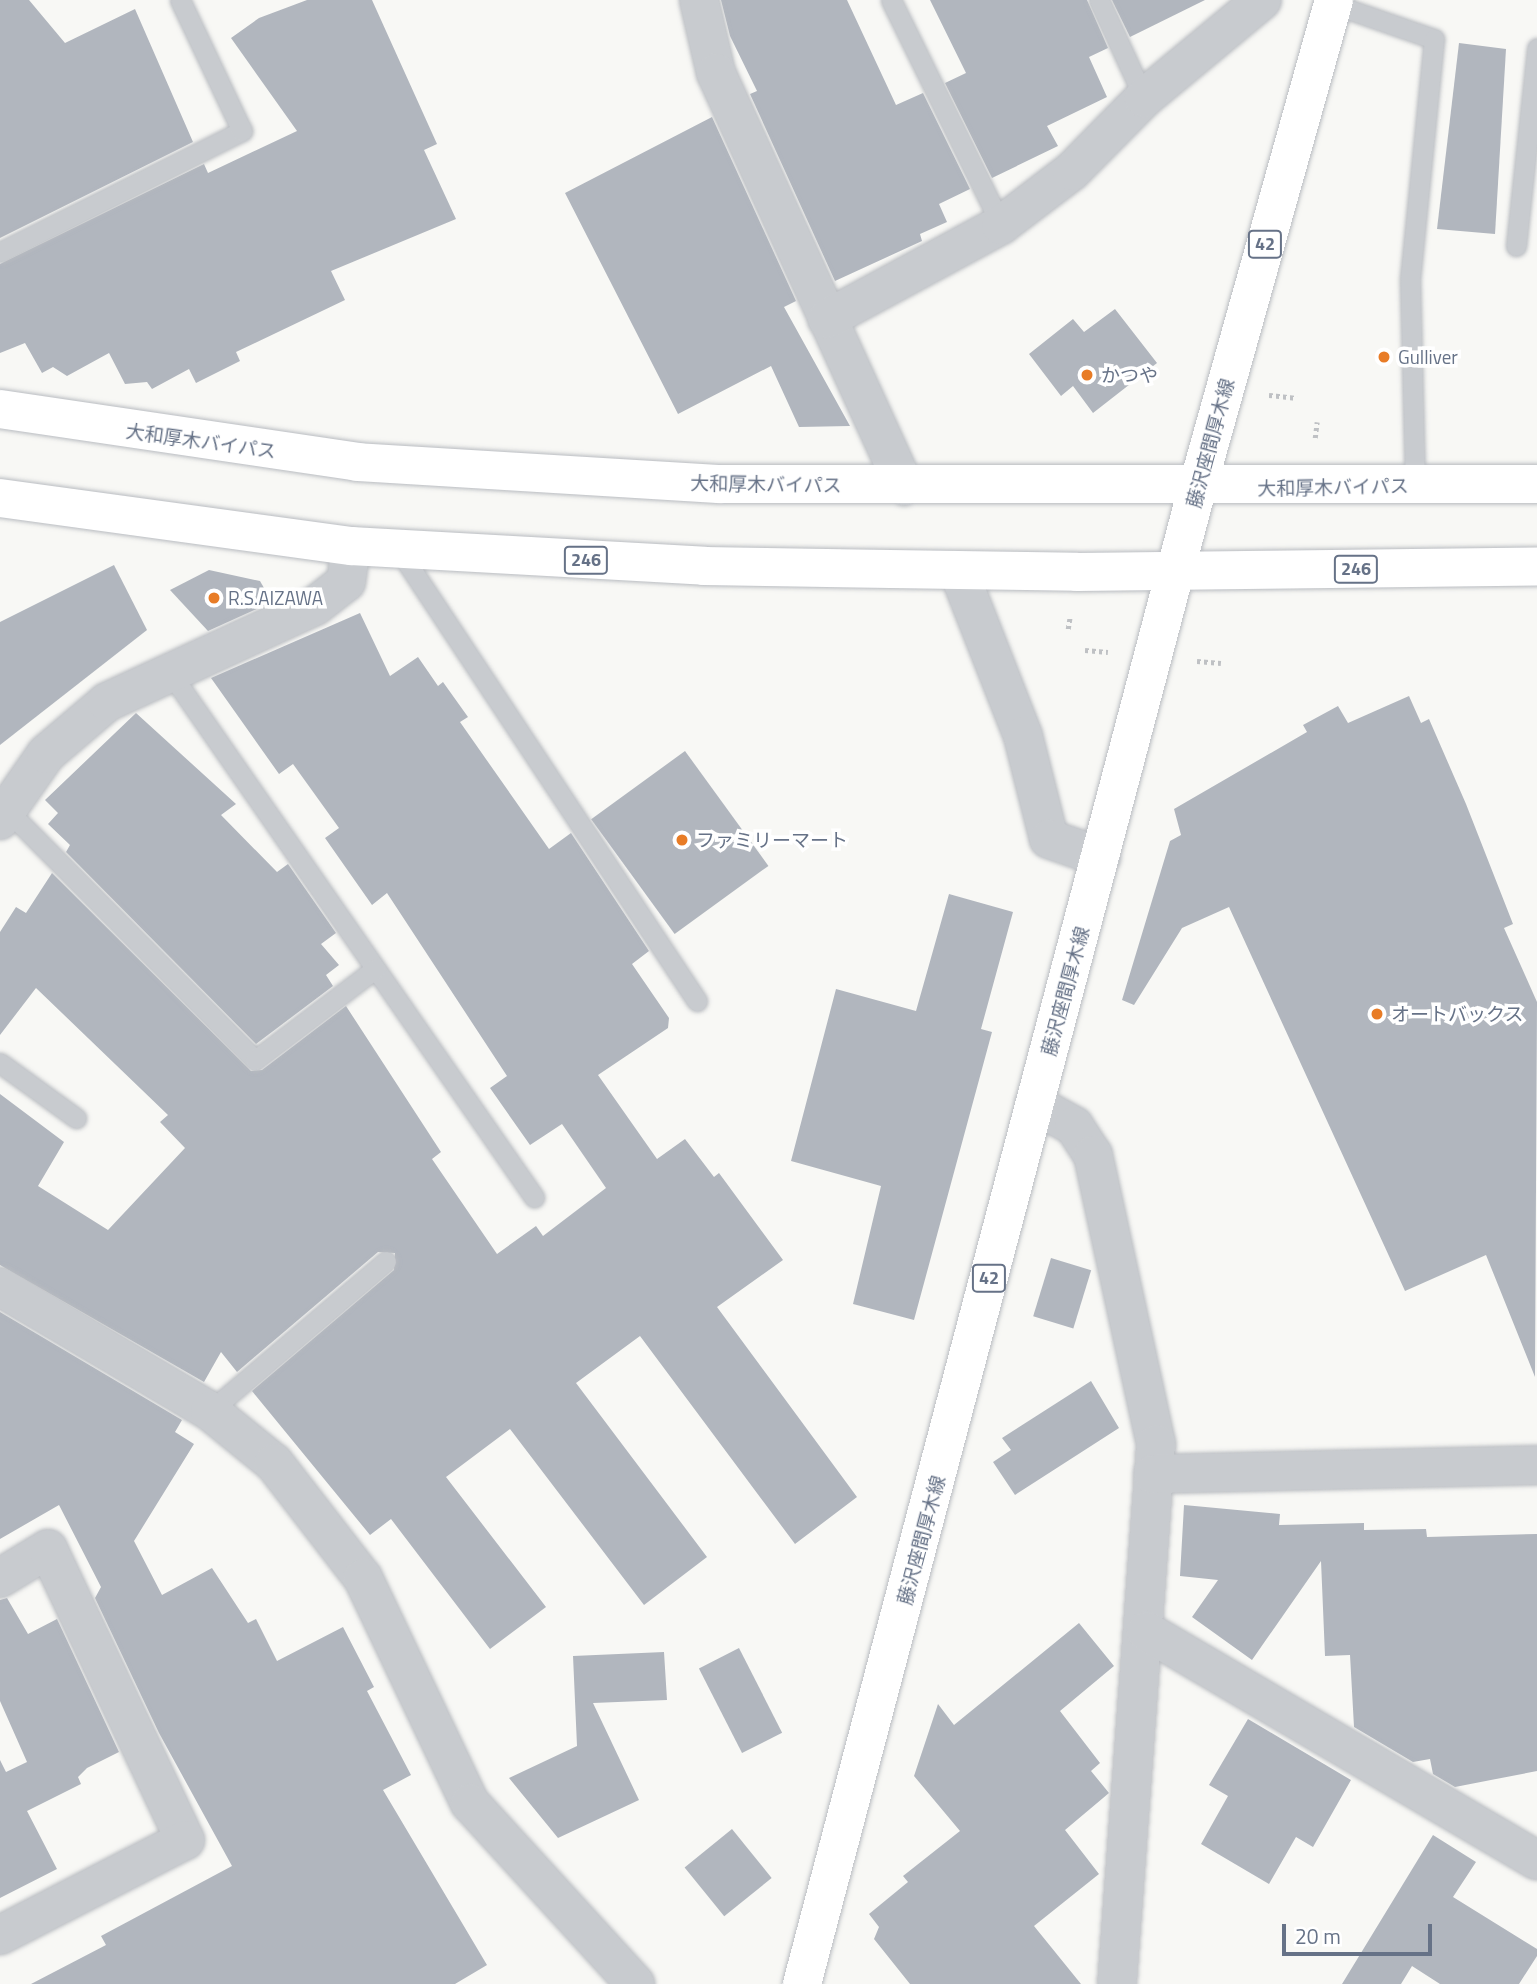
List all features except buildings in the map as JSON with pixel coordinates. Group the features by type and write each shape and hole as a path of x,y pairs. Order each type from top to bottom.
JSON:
{"main road":[{"name":"藤沢座間厚木線","path":"802,1984 1326,1"},
{"name":"大和厚木バイパス","path":"0,409 357,462 719,484 1197,489 1537,484"},
{"name":"246","path":"0,498 351,546 704,566 1176,572 1537,566"}],"street":[{"path":"699,0 716,73 904,486"},
{"path":"827,319 1001,225 1072,171 1143,99 1262,0"},
{"path":"3,814 46,754 107,702 315,606 346,582 351,546"},
{"path":"958,570 1023,736 1049,839 1101,857"},
{"path":"1034,1104 1074,1125 1093,1155 1156,1444 1146,1631 1117,1984"},
{"path":"0,1287 210,1411 274,1462 363,1578 470,1803 635,1984"},
{"path":"1153,1474 1537,1465"},
{"path":"0,1577 48,1549 185,1840 0,1935"},
{"path":"1146,1631 1533,1851"}],"lane":[{"path":"0,252 242,131 180,0"},
{"path":"891,0 1001,225"},
{"path":"1099,0 1143,99"},
{"path":"1326,1 1434,38 1410,279 1415,486"},
{"path":"1516,246 1537,48"},
{"path":"398,549 696,1001"},
{"path":"171,674 534,1197"},
{"path":"3,814 255,1060 375,968"},
{"path":"0,1063 76,1118"},
{"path":"210,1411 386,1261"}],"place":[{"name":"Gulliver","path":"1384,357"},
{"name":"かつや","path":"1087,375"},
{"name":"R.S.AIZAWA","path":"214,598"},
{"name":"ファミリーマート","path":"682,840"},
{"name":"オートバックス","path":"1377,1014"}]}
